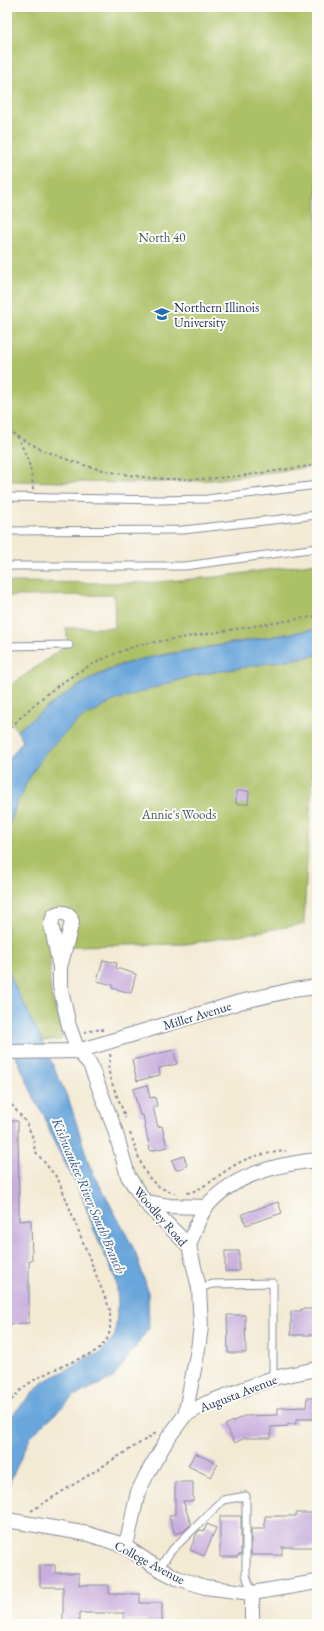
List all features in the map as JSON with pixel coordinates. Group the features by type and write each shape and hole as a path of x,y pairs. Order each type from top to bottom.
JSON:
{"street":[{"path":"60,967 62,998 68,1026 78,1051"},
{"name":"Miller Avenue","path":"7,1052 78,1051 240,1002 292,990 317,987"},
{"name":"Woodley Road","path":"78,1051 90,1064 115,1130 128,1176 145,1202 189,1246 199,1288 201,1327 185,1415"},
{"path":"189,1246 201,1215 206,1207 219,1195 246,1177 295,1163 317,1160"},
{"path":"145,1202 169,1206 206,1207"},
{"name":"Augusta Avenue","path":"123,1546 128,1537 138,1492 168,1438 185,1415 207,1403 273,1378 317,1369"},
{"name":"College Avenue","path":"7,1520 88,1534 123,1546 159,1569 198,1585 252,1593 317,1582"},
{"path":"252,1593 252,1624"}],"lane":[{"path":"7,497 161,500 207,498 317,485"},
{"path":"7,531 183,530 317,515"},
{"path":"7,566 185,566 317,548"},
{"path":"7,646 68,645"},
{"path":"199,1288 213,1284 273,1283 273,1378"},
{"path":"159,1569 170,1552 223,1500 246,1496 246,1575 252,1593"}],"path":[{"path":"7,430 64,458 121,474 159,478 201,479 317,465"},
{"path":"15,435 30,461 33,498"},
{"path":"7,732 27,711 77,673 97,660 119,651 143,644 317,616"},
{"path":"72,1034 102,1029 111,1057 108,1065 109,1074 122,1105 127,1124"},
{"path":"7,1094 10,1103 26,1122 33,1138 35,1151 58,1179 110,1310 111,1330 105,1342 94,1352 36,1378 15,1394 7,1407"},
{"path":"129,1131 145,1174 160,1187 168,1191 179,1193"},
{"path":"184,1193 190,1193 236,1164 253,1156 290,1150"},
{"path":"28,1513 162,1429"}],"green space":[{"name":"North 40","path":"7,7 317,7 317,466 212,480 132,483 7,481"},
{"path":"317,563 317,629 165,654 119,665 89,679 47,707 17,731 7,715 7,686 10,686 68,644 66,628 115,628 114,595 7,596 7,582 145,583 216,577"},
{"name":"Annie's Woods","path":"317,655 314,756 304,924 187,944 70,946 74,932 58,907 51,950 50,983 52,998 62,1035 61,1040 42,1041 29,1019 27,1008 15,987 7,965 7,831 18,800 37,764 56,741 80,720 107,704 136,692 191,676"}],"water":[{"path":"317,629 317,655 191,676 113,701 92,714 86,714 45,753 25,785 22,796 18,800 7,831 7,762 23,741 17,731 46,708 75,688 107,671 141,659"},
{"name":"Kishwaukee River South Branch","path":"7,965 13,982 36,1028 70,1103 90,1167 135,1251 148,1291 149,1328 113,1378 74,1396 31,1436 7,1488 7,1428 13,1414 43,1382 75,1366 87,1357 101,1353 115,1335 118,1303 116,1280 95,1233 81,1194 52,1138 44,1115 37,1104 7,1036"}],"building":[{"path":"236,791 249,791 248,804 236,804"},
{"path":"103,960 117,963 116,968 136,974 131,993 112,988 113,985 97,981"},
{"path":"173,1050 177,1064 159,1068 160,1075 137,1081 132,1060"},
{"path":"147,1085 150,1098 155,1097 157,1106 153,1107 158,1127 162,1126 167,1147 150,1151 143,1115 140,1115 133,1089"},
{"path":"7,1121 18,1121 19,1221 31,1220 32,1261 29,1261 29,1323 7,1324"},
{"path":"184,1156 187,1166 176,1170 172,1160"},
{"path":"278,1202 282,1213 246,1225 242,1214"},
{"path":"225,1251 239,1251 239,1271 225,1271"},
{"path":"301,1309 317,1309 317,1335 291,1335 291,1311 301,1311"},
{"path":"227,1315 245,1315 246,1353 228,1353"},
{"path":"307,1398 317,1398 317,1419 296,1419 296,1424 271,1427 271,1438 244,1438 235,1443 225,1425 244,1416 278,1415 278,1408 306,1407"},
{"path":"195,1453 218,1464 211,1477 188,1466"},
{"path":"175,1482 193,1482 193,1501 183,1501 191,1524 184,1531 175,1534 169,1516 175,1514"},
{"path":"296,1513 317,1513 317,1547 282,1547 282,1555 251,1555 251,1529 265,1529 265,1516 296,1516"},
{"path":"220,1516 241,1516 241,1555 238,1555 238,1557 220,1557"},
{"path":"207,1524 216,1528 204,1556 190,1550 197,1533 200,1530 204,1531"},
{"path":"40,1565 55,1565 55,1573 79,1573 79,1585 109,1585 109,1594 140,1594 140,1603 162,1603 162,1624 146,1624 146,1620 124,1620 124,1613 79,1613 79,1624 63,1624 63,1587 40,1587"}],"place":[{"name":"Northern Illinois University","path":"162,314"}]}
